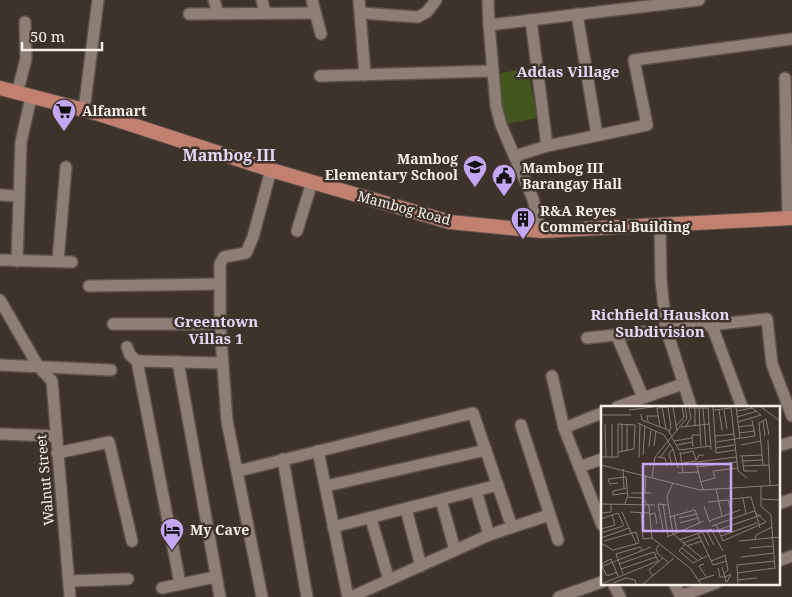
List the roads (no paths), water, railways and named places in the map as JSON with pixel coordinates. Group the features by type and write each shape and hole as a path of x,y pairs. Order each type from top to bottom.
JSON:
{"main road":[{"name":"Mambog Road","path":"0,88 84,110 271,170 450,222 540,231 790,218"}],"street":[{"path":"84,110 98,0"},
{"path":"214,0 218,13"},
{"path":"262,0 265,13"},
{"path":"312,0 321,34"},
{"path":"359,0 365,75"},
{"path":"361,13 418,17 427,12 436,0"},
{"path":"488,0 496,106 500,125 533,199 540,231"},
{"path":"489,25 698,0"},
{"path":"189,14 315,12"},
{"path":"578,14 597,136"},
{"path":"531,20 547,146"},
{"path":"17,93 26,59 25,22"},
{"path":"515,156 547,146 647,125 634,60 792,40"},
{"path":"320,76 493,71"},
{"path":"785,78 790,218"},
{"path":"17,261 17,196 21,142 31,97"},
{"path":"58,261 66,167"},
{"path":"262,597 238,471 226,421 220,324 220,264 224,257 246,253 253,237 271,170"},
{"path":"297,231 312,182"},
{"path":"0,195 17,196"},
{"path":"660,226 661,280 666,328 691,406"},
{"path":"0,260 72,262"},
{"path":"89,286 220,284"},
{"name":"Walnut Street","path":"0,300 38,366 52,381 70,597"},
{"path":"587,338 767,318 772,364 792,416"},
{"path":"711,323 742,406"},
{"path":"113,324 220,324"},
{"path":"616,334 642,397"},
{"path":"127,347 130,355 137,360 222,363"},
{"path":"137,360 180,583"},
{"path":"178,362 220,597"},
{"path":"0,365 110,370"},
{"path":"552,376 564,428 578,467 598,507 601,520"},
{"path":"620,406 683,384"},
{"path":"238,471 473,413 512,527"},
{"path":"564,428 601,413"},
{"path":"521,425 548,515 558,540"},
{"path":"0,434 56,436"},
{"path":"58,453 109,442 132,541"},
{"path":"326,486 486,450"},
{"path":"318,451 333,527 350,597 489,535 548,515"},
{"path":"283,459 307,597"},
{"path":"578,467 601,459"},
{"path":"333,527 498,485"},
{"path":"476,492 489,535"},
{"path":"780,503 792,499"},
{"path":"441,500 454,550"},
{"path":"406,509 421,566"},
{"path":"371,518 389,580"},
{"path":"780,560 792,556"},
{"path":"162,588 215,577"},
{"path":"69,581 128,579"},
{"path":"559,597 574,595 601,582"},
{"path":"614,584 620,597"},
{"path":"675,584 681,596 713,584"}],"place":[{"name":"Alfamart","path":"64,132"},
{"name":"Mambog Elementary School","path":"475,188"},
{"name":"Mambog III Barangay Hall","path":"504,197"},
{"name":"R&A Reyes Commercial Building","path":"523,240"},
{"name":"My Cave","path":"172,551"}],"district":[{"name":"Addas Village","path":"568,72"},
{"name":"Mambog III","path":"229,155"},
{"name":"Richfield Hauskon Subdivision","path":"660,324"},
{"name":"Greentown Villas 1","path":"216,330"}]}
